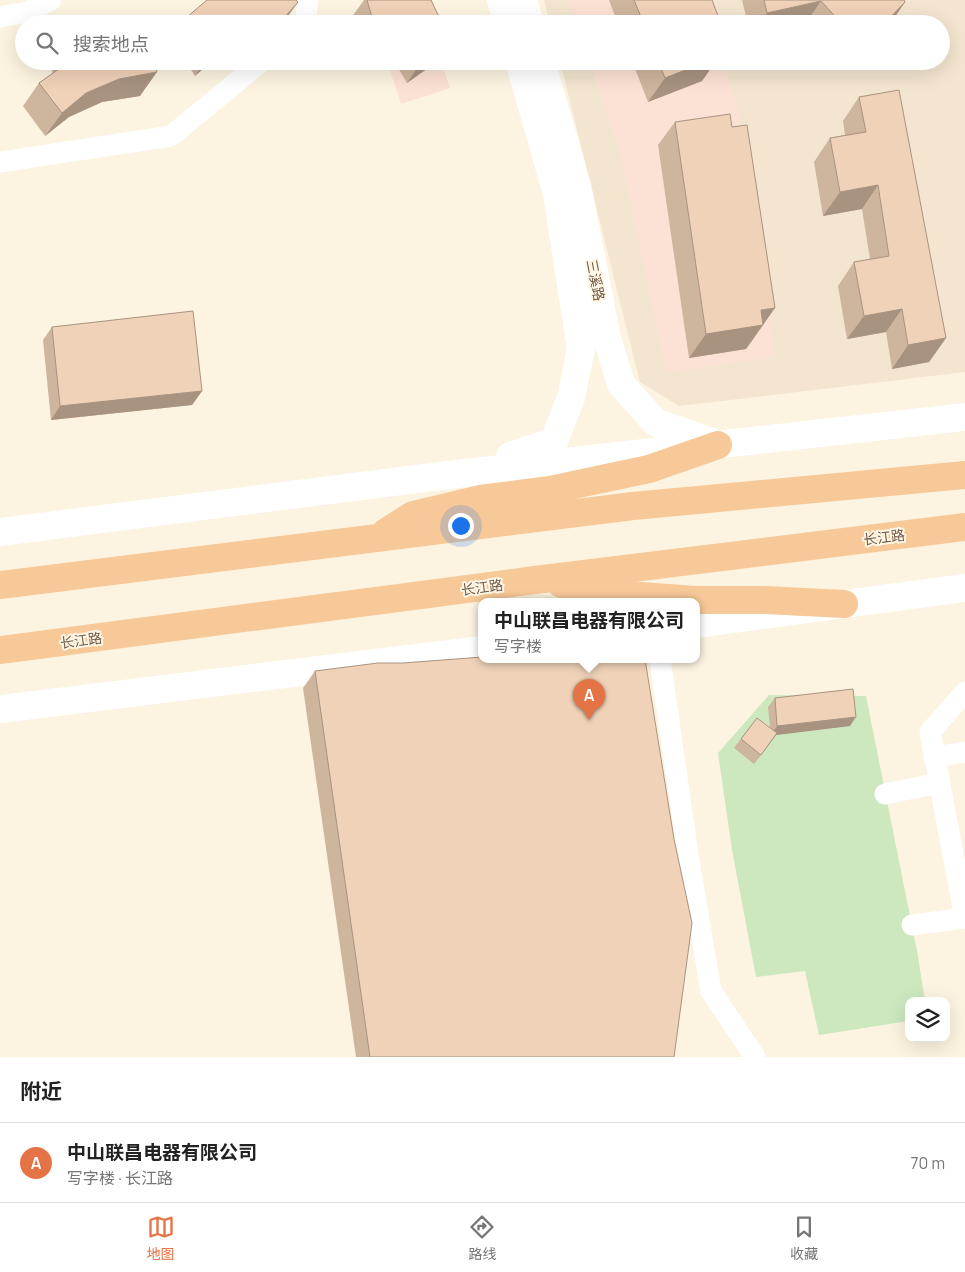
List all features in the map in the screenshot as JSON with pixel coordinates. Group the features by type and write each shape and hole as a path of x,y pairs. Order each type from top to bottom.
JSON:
{"highway":[{"path":"376,538 413,515 480,499 550,490 650,469 718,444"},
{"path":"0,585 633,506 965,475"},
{"name":"长江路","path":"0,650 535,580 965,527"},
{"path":"535,580 622,595 666,598"},
{"path":"700,600 765,600 844,604"}],"main road":[{"path":"501,0 505,15"},
{"path":"523,0 527,15"},
{"path":"456,474 554,441 572,398 581,349 557,194 522,70"},
{"name":"三溪路","path":"543,70 577,186 607,338 621,384 655,422 718,444"},
{"path":"0,532 456,474 965,417"},
{"path":"700,623 965,588"},
{"path":"0,709 478,650"}],"street":[{"path":"0,17 28,12 51,0"},
{"path":"306,15 308,0"},
{"path":"0,162 171,136 251,70"},
{"path":"661,663 688,855 711,991 755,1057"},
{"path":"912,924 965,918 930,732 965,692"},
{"path":"934,757 965,752"},
{"path":"885,794 939,783"}],"shaded area":[{"path":"544,0 965,0 965,372 679,406 640,382 562,70 950,70 950,15 548,15"},
{"path":"566,0 703,0 709,15 572,15"},
{"path":"390,70 444,70 450,88 401,104"},
{"path":"592,70 726,70 739,115 775,357 666,373 619,149"}],"green space":[{"path":"769,695 866,696 917,951 924,997 905,997 905,1022 819,1035 805,971 756,977 732,850 718,753"}],"building":[{"path":"207,0 296,0 298,2 287,15 189,15"},
{"path":"367,0 431,0 438,15 371,15"},
{"path":"634,0 712,0 718,15 640,15"},
{"path":"764,0 904,0 905,2 893,15 834,15 821,1 767,13"},
{"path":"57,70 156,70 157,72 119,79 86,93 62,113 39,83"},
{"path":"662,70 685,70 665,78"},
{"path":"899,90 946,338 908,345 902,309 864,316 854,262 889,256 878,185 840,192 830,138 866,132 859,97"},
{"path":"730,114 732,127 747,125 775,308 761,310 763,325 706,334 675,122"},
{"path":"193,311 202,391 60,406 52,327"},
{"path":"478,657 478,663 646,663 674,839 692,923 674,1057 370,1057 315,671 378,663"},
{"path":"853,689 856,717 777,726 775,698"},
{"path":"757,718 777,733 761,755 741,739"}],"place":[{"name":"中山联昌电器有限公司","path":"589,720"}]}
